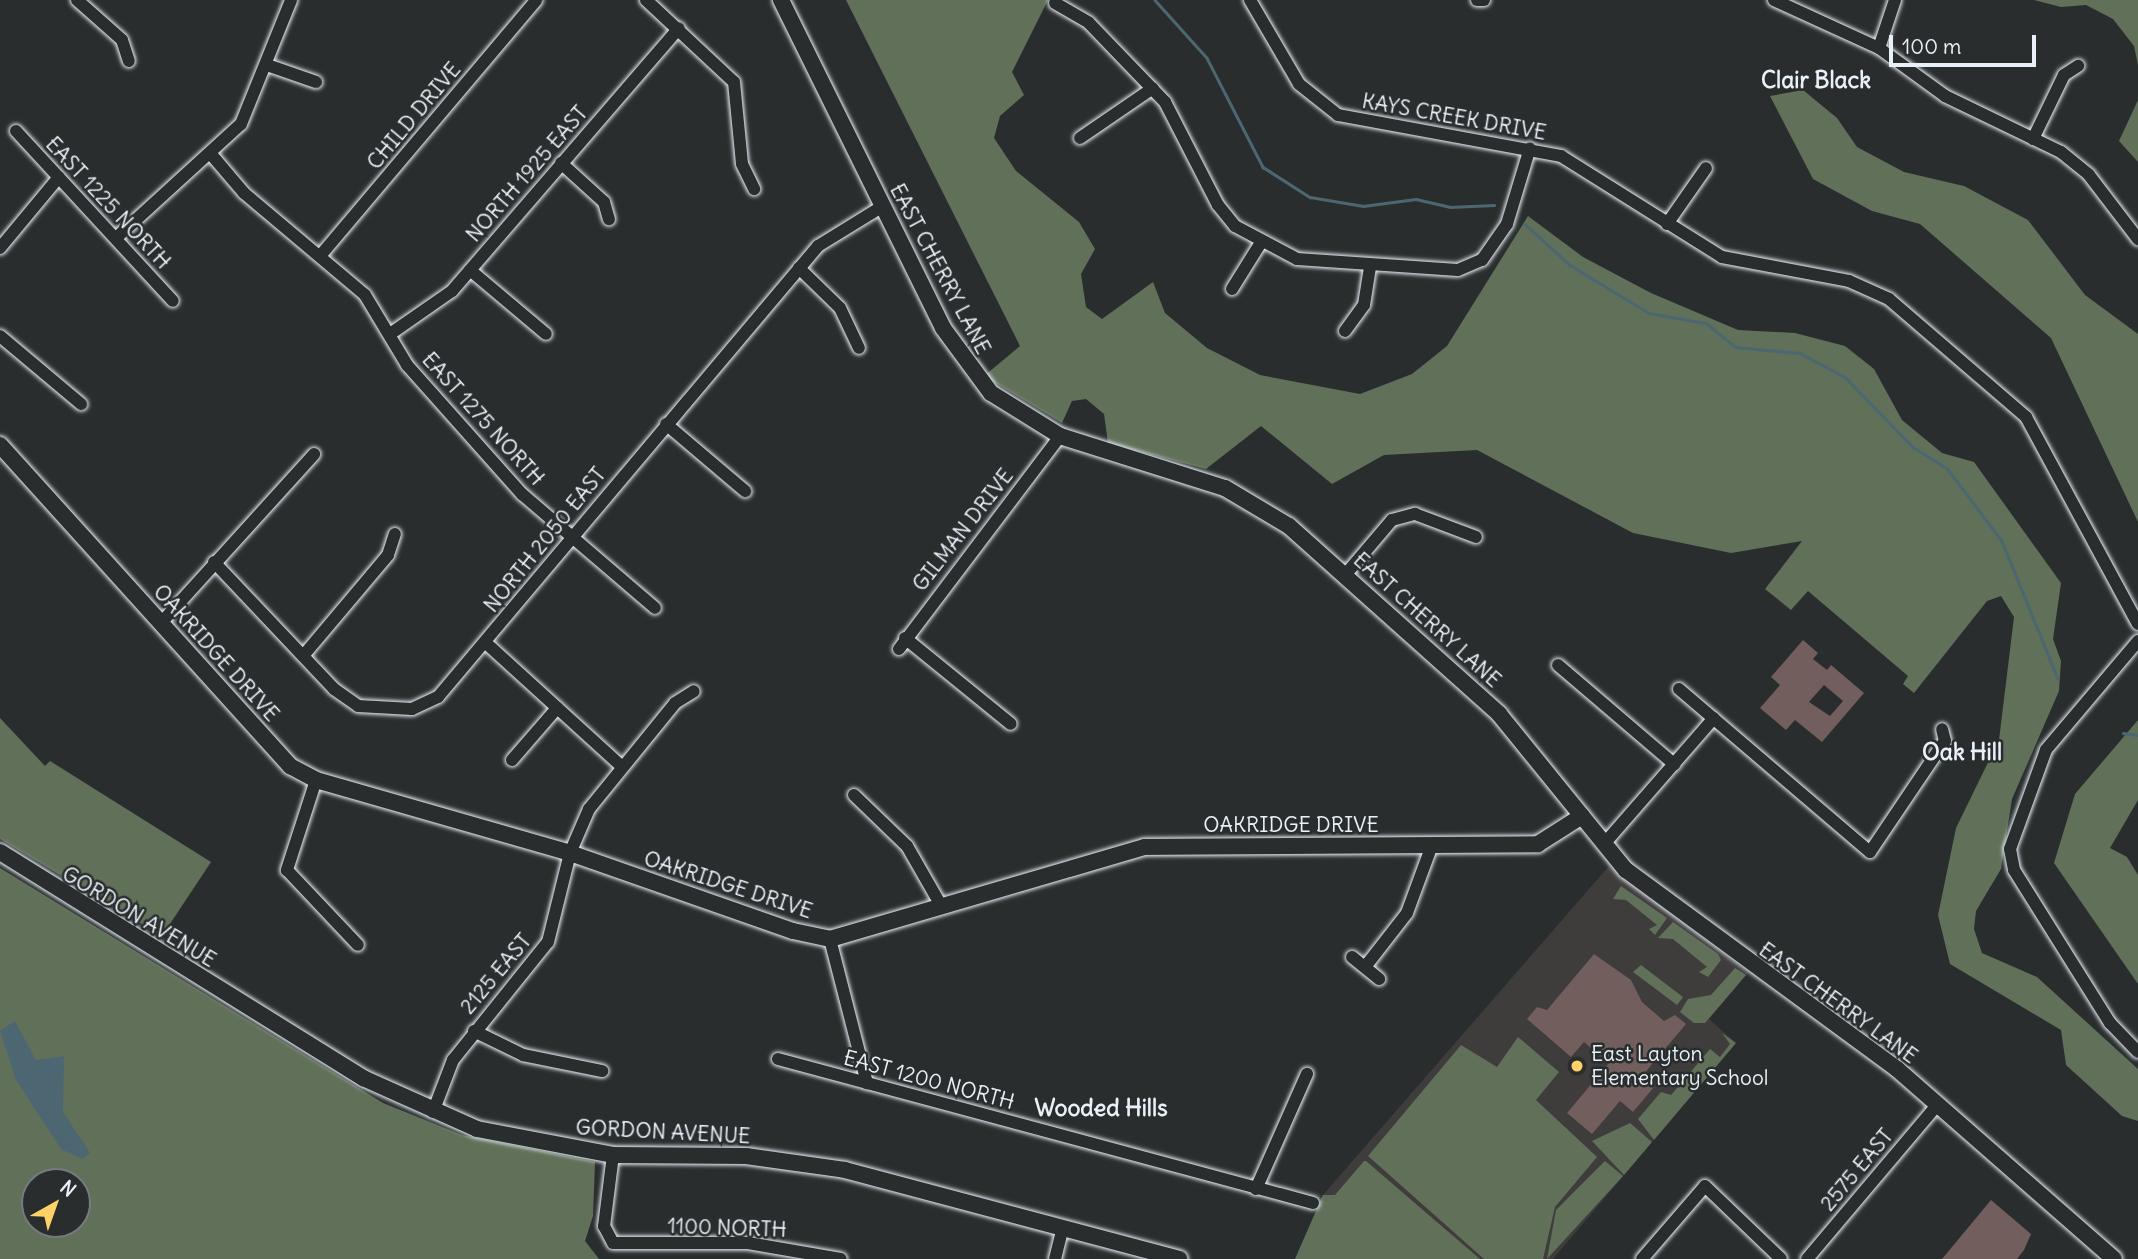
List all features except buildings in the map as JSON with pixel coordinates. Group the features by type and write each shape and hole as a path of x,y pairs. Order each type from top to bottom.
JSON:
{"street":[{"path":"77,0 122,40 129,61"},
{"path":"116,238 241,124 291,0"},
{"name":"CHILD DRIVE","path":"320,256 536,0"},
{"path":"646,0 734,82 742,164 754,189"},
{"name":"EAST CHERRY LANE","path":"780,0 883,206 971,373 1009,407 1060,436 1225,488 1289,526 1346,574 1499,714 1604,844 1654,894 1849,1032 2114,1259"},
{"name":"KAYS CREEK DRIVE","path":"1250,0 1299,85 1338,115 1530,148 1561,156 1722,257 1849,281 1889,299 2026,417 2138,624"},
{"path":"1477,0 1485,0"},
{"path":"1774,0 1879,48 1945,96 2033,139 2089,174 2138,239"},
{"path":"1879,48 1895,0"},
{"path":"1055,3 1089,23 1153,88 1217,205 1260,244 1297,258 1458,270 1482,260 1507,224 1530,148"},
{"name":"NORTH 1925 EAST","path":"393,332 424,316 470,270 679,28"},
{"path":"267,65 316,82"},
{"path":"2033,139 2064,75 2078,65"},
{"path":"1080,138 1153,88"},
{"name":"EAST 1225 NORTH","path":"16,131 173,301"},
{"name":"EAST 1275 NORTH","path":"211,153 244,192 365,295 393,332 408,365 571,540 655,608"},
{"path":"561,163 604,202 609,219"},
{"path":"1667,224 1706,168"},
{"path":"0,248 59,177"},
{"name":"NORTH 2050 EAST","path":"214,562 303,656 358,706 393,710 438,697 799,268 832,235 883,206"},
{"path":"1232,289 1260,244"},
{"path":"1345,331 1364,305 1370,265"},
{"path":"799,268 839,308 859,348"},
{"path":"470,270 546,334"},
{"path":"0,336 81,404"},
{"path":"666,424 744,491"},
{"name":"GILMAN DRIVE","path":"1011,724 902,643 1060,436"},
{"name":"OAKRIDGE DRIVE","path":"0,445 289,766 316,780 570,853 830,939 1145,847 1538,844 1582,816"},
{"path":"161,622 314,454"},
{"path":"1346,574 1392,520 1424,516 1476,537"},
{"path":"303,656 388,555 395,534"},
{"path":"2138,641 2046,750 2014,830 2014,870 2110,1023 2138,1052"},
{"path":"486,643 620,765"},
{"path":"1558,665 1674,764"},
{"path":"1679,689 1870,852 1945,741 1942,729"},
{"name":"2125 EAST","path":"433,1112 453,1060 548,943 570,853 589,810 620,765 675,703 694,691"},
{"path":"512,760 557,708"},
{"path":"1604,844 1714,718"},
{"path":"316,780 287,870 358,945"},
{"path":"854,795 907,846 942,907"},
{"path":"1365,967 1407,913 1432,845"},
{"name":"GORDON AVENUE","path":"0,852 363,1078 433,1112 520,1140 613,1155 812,1164 1180,1259"},
{"path":"830,939 867,1083"},
{"path":"1352,957 1379,979"},
{"path":"474,1031 523,1055 603,1071"},
{"name":"EAST 1200 NORTH","path":"778,1059 1313,1203"},
{"path":"1256,1189 1307,1074"},
{"name":"2575 EAST","path":"1807,1259 1937,1105"},
{"name":"1100 NORTH","path":"613,1155 604,1226 613,1243 748,1243 841,1259"},
{"path":"1642,1259 1705,1186 1781,1259"},
{"path":"1055,1259 1063,1228"}],"shaded area":[{"name":"East Layton Elementary School","path":"1609,866 1748,973 1709,1019 1736,1043 1553,1259 1295,1259 1323,1195"}],"green space":[{"path":"846,0 1048,0 1012,72 1024,95 1000,116 994,138 1016,171 1079,222 1095,249 1081,274 1086,307 1102,319 1153,282 1165,313 1207,348 1260,375 1360,394 1412,374 1447,346 1528,216 1583,257 1651,293 1738,330 1795,333 1845,346 1874,369 1902,420 1942,453 1974,462 2061,583 2053,639 2061,661 2059,691 2012,799 2001,869 1976,911 1974,929 1982,953 2037,977 2138,1069 2138,1121 2122,1116 2066,1065 2061,1030 1950,964 1938,915 1956,828 1999,740 2014,617 2001,596 1987,601 1914,693 1903,684 1908,676 1808,591 1791,610 1765,589 1802,541 1731,553 1633,533 1477,450 1384,455 1332,484 1261,426 1206,469 1108,443 1104,414 1086,399 1072,401 1062,423 984,376 1020,346"},
{"path":"2034,0 2138,0 2138,65 2134,46 2113,19 2086,5 2061,7"},
{"path":"1803,90 1837,118 1857,147 1904,172 1964,186 2028,220 2085,295 2138,334 2138,522 2051,338 1920,224 1872,211 1813,179 1770,96"},
{"path":"2138,100 2138,162 2119,141"},
{"path":"0,718 45,766 50,761 211,862 162,936 0,839"},
{"path":"2138,720 2138,800 2110,848 2127,857 2138,875 2138,984 2054,863 2075,794"},
{"path":"0,868 383,1103 462,1135 595,1162 593,1216 585,1241 599,1259 0,1259"},
{"path":"1621,886 1667,918 1655,935 1649,929 1657,925 1626,900 1613,899"},
{"path":"1673,922 1718,954 1721,960 1708,977 1699,972 1707,967 1673,939 1658,938"},
{"path":"1641,965 1683,997 1677,1005 1633,972"},
{"path":"1735,968 1746,975 1705,1023 1694,1023 1680,1012 1688,999 1711,995"},
{"path":"1722,1033 1736,1043 1654,1140 1638,1119 1661,1092 1671,1095 1710,1049 1720,1057 1730,1044"},
{"path":"1518,1037 1559,1072 1536,1100 1597,1157 1555,1207 1543,1259 1484,1259 1368,1156 1461,1045 1497,1067"},
{"path":"1630,1123 1652,1142 1624,1175 1592,1141"},
{"path":"1364,1161 1480,1259 1295,1259 1323,1195 1335,1195"},
{"path":"1605,1161 1623,1176 1547,1259 1556,1210"}],"water":[{"path":"15,1021 36,1060 64,1056 63,1112 90,1153 82,1159 61,1149 16,1080 0,1031"}],"waterway":[{"path":"1155,0 1207,58 1263,167 1310,197 1363,206 1416,199 1450,207 1494,205"},
{"path":"1525,224 1570,265 1649,313 1706,323 1736,347 1800,353 1845,377 1913,447 1947,468 2002,541 2058,679"},
{"path":"2123,733 2138,735"}],"place":[{"name":"East Layton Elementary School","path":"1577,1066"}],"district":[{"name":"Clair Black","path":"1816,80"},
{"name":"Oak Hill","path":"1962,752"},
{"name":"Wooded Hills","path":"1101,1108"}]}
